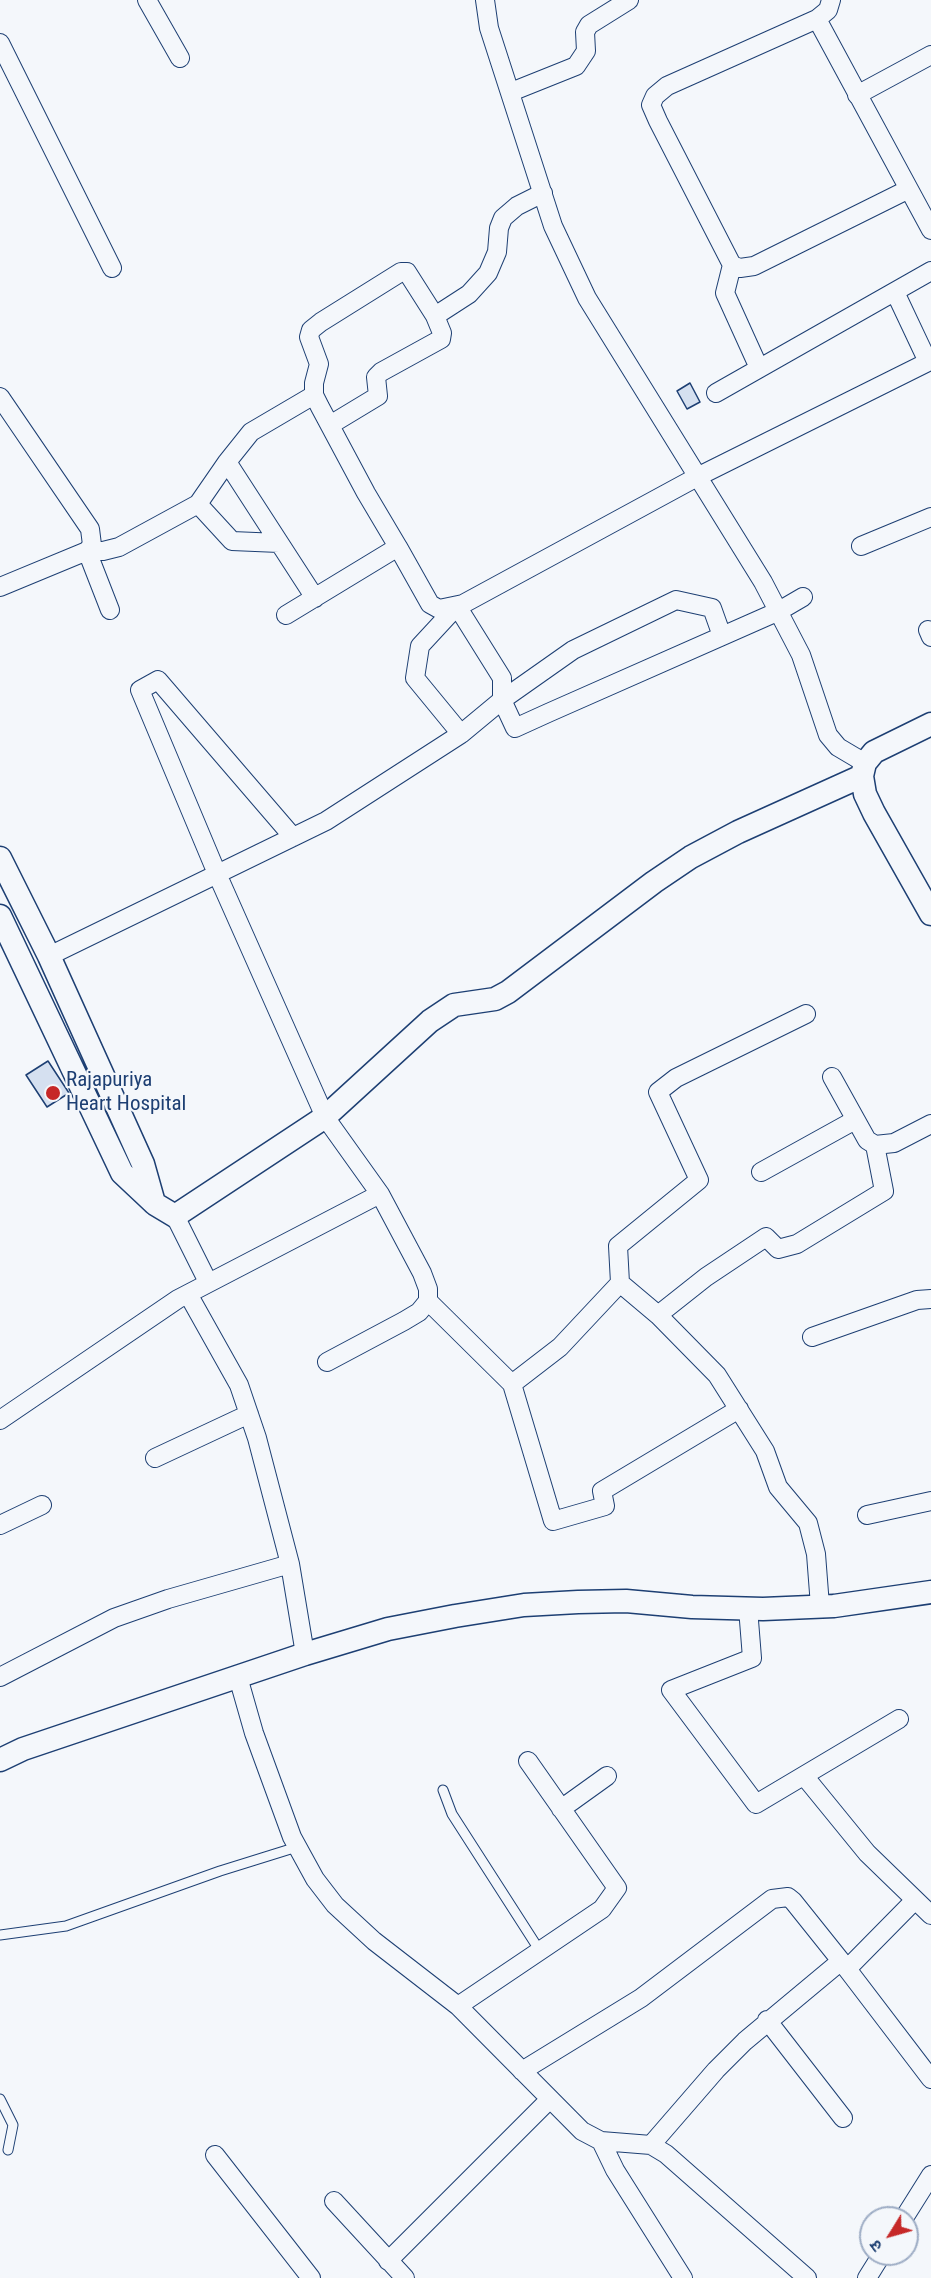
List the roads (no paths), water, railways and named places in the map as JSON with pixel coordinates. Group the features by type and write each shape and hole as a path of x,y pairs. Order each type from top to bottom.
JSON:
{"street":[{"path":"147,0 180,58"},
{"path":"485,0 489,28 553,226 587,298 779,611 801,656 828,735 863,770 865,794 931,914"},
{"path":"511,92 576,66 586,51 585,32 589,25 629,0"},
{"path":"831,0 828,10 817,19 667,86 655,96 651,105 732,265 740,268 754,266 907,190"},
{"path":"817,19 907,190 931,230"},
{"path":"0,43 112,268"},
{"path":"857,95 931,55"},
{"path":"435,316 469,294 488,273 497,252 499,228 503,218 517,206 543,193"},
{"path":"732,265 724,293 759,368"},
{"path":"716,393 931,271"},
{"path":"330,425 378,396 376,377 381,372 441,339 442,333 435,316 407,272 401,272 321,321 311,330 309,337 320,364 314,383 314,395 330,425 430,604 439,609 457,606 698,477 928,362 895,292"},
{"path":"0,588 87,551 103,552 119,547 198,504 251,432 314,395"},
{"path":"0,397 90,530 92,545 87,551"},
{"path":"227,462 315,598"},
{"path":"198,504 232,541 279,543"},
{"path":"861,546 931,517"},
{"path":"286,615 398,547"},
{"path":"87,551 110,610"},
{"path":"457,606 502,678 502,700 515,728 779,611 803,597"},
{"path":"49,957 218,876 379,789 461,734 502,700 573,650 676,600 712,608 722,636"},
{"path":"457,606 420,646 415,678 461,734"},
{"path":"293,837 158,680 140,690 218,876 325,1117 380,1194 428,1289 428,1301 419,1312 327,1362"},
{"path":"175,1216 325,1117 430,1021 454,1005 495,999 508,992 654,882 691,857 863,770 874,752 931,724"},
{"path":"0,858 49,957 143,1164 155,1204"},
{"path":"0,916 122,1173 155,1204 175,1216 208,1282"},
{"path":"512,1384 560,1347 620,1283 618,1246 699,1180 658,1092 676,1078 806,1014"},
{"path":"832,1077 867,1140 875,1145 894,1143 931,1125"},
{"path":"761,1172 855,1120"},
{"path":"658,1315 706,1277 766,1237 778,1249 797,1244 884,1191 875,1145"},
{"path":"0,1420 141,1323 208,1282 380,1194"},
{"path":"620,1283 658,1315 717,1376 765,1451 778,1487 808,1523 816,1554 820,1606"},
{"path":"188,1294 239,1385 249,1414 276,1503 290,1564 305,1654"},
{"path":"812,1337 917,1300 931,1299"},
{"path":"428,1301 512,1384 553,1521 605,1506 602,1491 739,1410"},
{"path":"156,1458 249,1414"},
{"path":"867,1515 931,1501"},
{"path":"0,1526 42,1505"},
{"path":"0,1677 114,1618 168,1599 290,1564"},
{"path":"0,1760 23,1749 305,1654 388,1629 524,1605 626,1601 692,1607 820,1606 931,1592"},
{"path":"748,1608 752,1658 671,1690 756,1804 805,1777 899,1719"},
{"path":"238,1677 254,1733 297,1847 315,1879 355,1925 458,2006 582,2131 601,2141 651,2145 677,2163 743,2224 807,2278"},
{"path":"458,2006 602,1909 617,1888 615,1881 528,1761"},
{"path":"561,1809 607,1776"},
{"path":"805,1777 867,1853 931,1916"},
{"path":"522,2072 633,2003 772,1899 788,1897 794,1901 931,2079"},
{"path":"651,2145 716,2070 767,2020 844,1965 915,1900"},
{"path":"767,2020 843,2118"},
{"path":"388,2261 549,2100"},
{"path":"601,2141 615,2170 683,2278"},
{"path":"215,2155 310,2278"},
{"path":"912,2206 931,2175"},
{"path":"334,2201 405,2278"}],"lane":[{"path":"443,1790 452,1814 540,1951"},
{"path":"0,1935 66,1926 220,1871 297,1847"},
{"path":"0,2099 13,2125 8,2150"}],"place":[{"name":"Rajapuriya Heart Hospital","path":"53,1093"}]}
